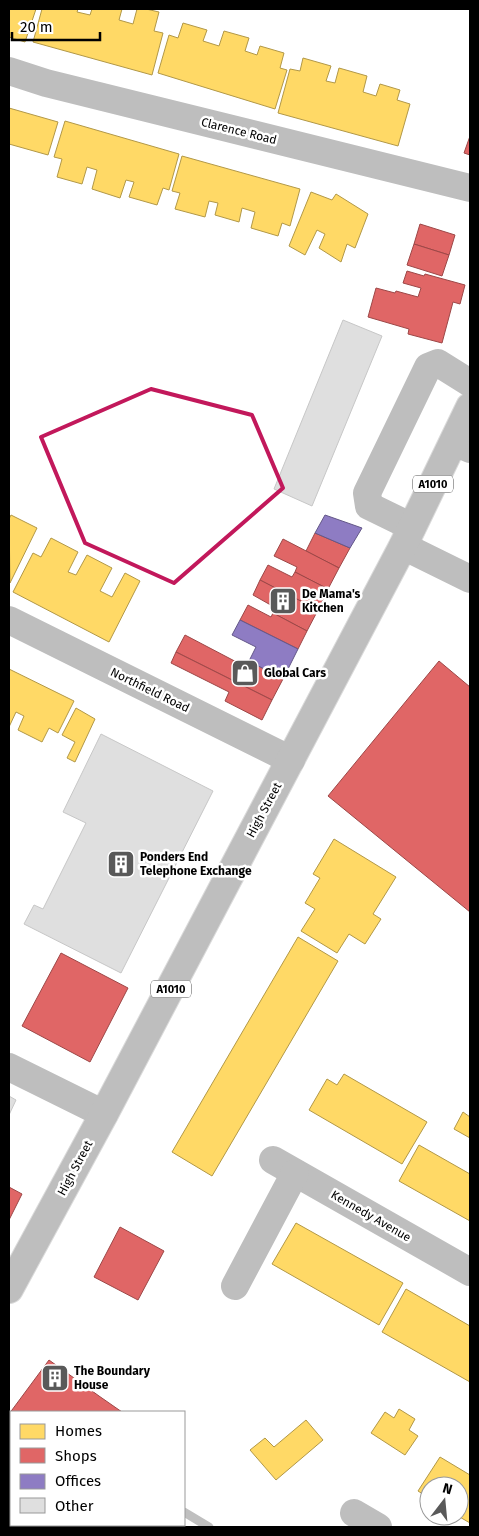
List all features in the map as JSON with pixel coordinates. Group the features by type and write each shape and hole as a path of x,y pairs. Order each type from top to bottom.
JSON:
{"street":[{"name":"Clarence Road","path":"9,71 56,85 470,188"},
{"path":"470,382 438,363 428,368 367,493 369,506 470,579"},
{"name":"High Street","path":"9,1289 104,1114 408,536 462,446 470,407"},
{"name":"Northfield Road","path":"9,620 291,760"},
{"path":"9,1067 104,1114"},
{"name":"Kennedy Avenue","path":"235,1286 284,1166 470,1272"},
{"path":"354,1513 378,1527"}],"highlighted area":[{"path":"151,389 252,415 283,488 174,583 85,543 41,437"}],"building: Homes":[{"path":"9,9 36,9 25,42 9,37"},
{"path":"42,9 78,9 77,12 90,15 92,9 122,9 119,20 133,24 137,9 159,12 154,31 163,33 152,75 33,42"},
{"path":"183,23 207,30 203,41 219,46 224,31 249,38 245,51 257,55 260,46 284,53 280,68 287,70 275,109 158,73 169,35 178,38"},
{"path":"303,58 331,66 326,81 335,83 339,68 367,76 363,92 376,96 380,84 400,90 397,100 410,104 398,146 278,113 290,69 300,71"},
{"path":"9,108 58,122 48,155 9,144"},
{"path":"65,121 179,154 169,190 163,188 157,205 129,197 134,182 126,180 120,198 92,189 97,170 87,167 82,184 57,177 62,159 54,157"},
{"path":"182,156 300,189 290,226 282,223 278,236 251,228 255,212 242,208 239,222 215,215 218,203 209,201 205,217 175,209 180,193 172,191"},
{"path":"311,192 332,200 336,194 368,214 355,248 347,244 341,262 319,248 325,234 317,230 305,255 289,246"},
{"path":"11,515 37,528 10,583 9,519"},
{"path":"51,538 78,552 68,572 76,575 87,555 112,568 100,591 112,597 125,573 140,581 109,642 13,592 33,553 41,557"},
{"path":"9,669 74,701 58,733 49,728 42,742 18,730 24,716 16,712 9,727"},
{"path":"76,708 95,719 75,762 67,758 75,742 62,735"},
{"path":"334,839 396,877 373,914 381,919 365,944 349,934 337,953 301,931 315,909 305,903 320,878 313,874"},
{"path":"298,937 338,961 212,1176 172,1152"},
{"path":"344,1074 427,1122 402,1164 309,1110 327,1079 337,1085"},
{"path":"463,1112 470,1117 470,1138 454,1129"},
{"path":"419,1145 470,1174 470,1221 399,1181"},
{"path":"296,1223 403,1283 379,1325 272,1264"},
{"path":"406,1289 470,1326 470,1382 382,1332"},
{"path":"399,1409 415,1419 409,1430 418,1436 405,1455 371,1433 385,1412 394,1418"},
{"path":"306,1420 323,1440 276,1480 250,1450 265,1438 274,1447"},
{"path":"440,1457 470,1475 470,1523 469,1476 428,1476"}],"building: Shops":[{"path":"470,136 470,155 464,153"},
{"path":"420,224 455,235 449,255 414,244"},
{"path":"414,244 449,255 442,276 407,265"},
{"path":"407,271 465,285 460,304 453,302 442,343 408,334 409,329 368,317 376,288 418,297 421,288 403,283"},
{"path":"315,533 350,548 339,568 306,551"},
{"path":"283,539 339,568 328,589 295,572 297,567 274,556"},
{"path":"268,565 292,577 295,572 328,589 318,610 260,580"},
{"name":"De Mama's Kitchen","path":"260,580 318,610 307,631 273,613 276,608 253,595"},
{"path":"248,605 271,617 273,613 307,631 298,649 240,620"},
{"name":"Global Cars","path":"185,635 246,667 249,661 283,679 272,700 176,652"},
{"path":"176,652 272,700 262,720 225,701 229,692 171,663"},
{"path":"439,661 470,687 470,912 328,796"},
{"path":"61,953 128,988 90,1062 22,1026"},
{"path":"9,1187 22,1194 9,1220"},
{"path":"120,1227 164,1251 138,1300 94,1277"},
{"name":"The Boundary House","path":"49,1360 121,1411 11,1411"},
{"path":"9,1512 10,1526 21,1526 9,1527"}],"building: Offices":[{"path":"325,515 362,528 350,548 315,533"},
{"path":"240,620 298,649 283,679 249,661 256,647 232,635"}],"building: Other":[{"path":"343,320 382,336 312,506 274,489"},
{"name":"Ponders End Telephone Exchange","path":"101,734 213,791 121,973 24,924 34,905 43,909 86,823 63,812"},
{"path":"9,1096 16,1100 9,1115"}],"waterway":[{"path":"185,1513 209,1527"}],"place":[{"name":"De Mama's Kitchen","path":"283,601"},
{"name":"Global Cars","path":"245,673"},
{"name":"Ponders End Telephone Exchange","path":"121,864"},
{"name":"The Boundary House","path":"55,1378"}]}
